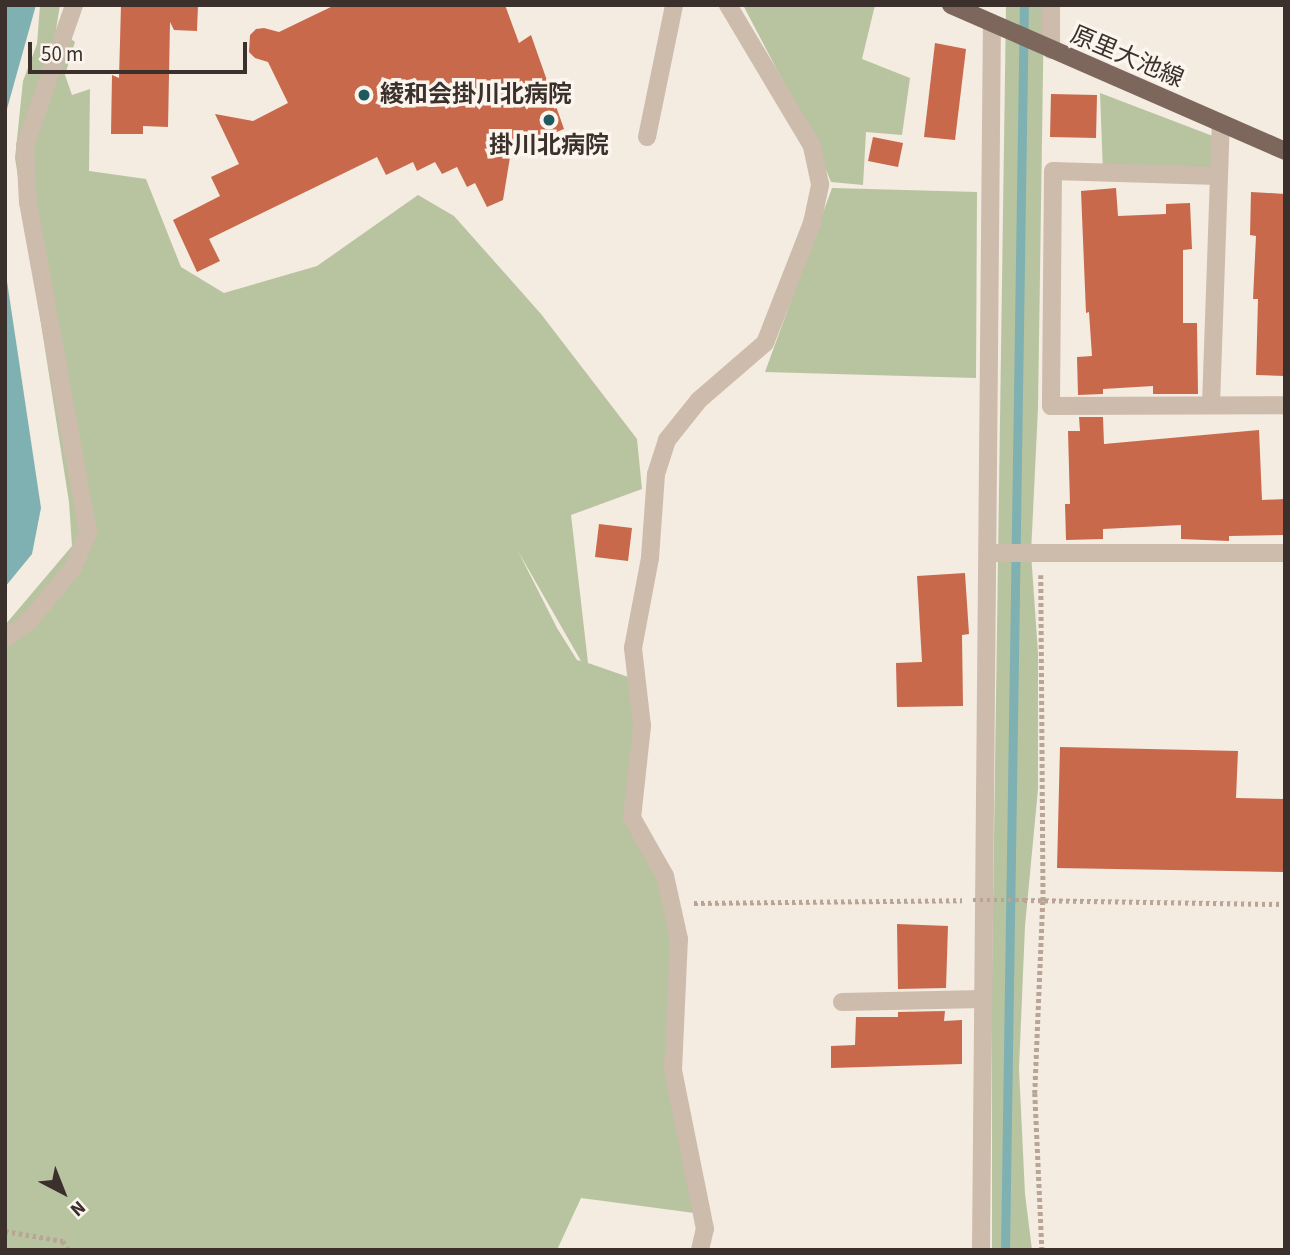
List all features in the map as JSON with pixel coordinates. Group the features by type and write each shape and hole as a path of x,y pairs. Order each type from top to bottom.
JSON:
{"main road":[{"name":"原里大池線","path":"951,5 995,27 1285,151"}],"street":[{"path":"5,639 29,621 74,568 88,532 28,203 25,146 74,5"},
{"path":"647,137 674,5"},
{"path":"700,1250 705,1229 673,1070 679,939 665,876 632,818 642,726 633,648 650,558 656,474 667,440 699,400 765,344 812,223 820,184 812,146 728,5"},
{"path":"1045,48 1051,5"},
{"path":"981,1250 984,999 979,899 990,553 995,27"},
{"path":"1211,405 1221,124"},
{"path":"1218,176 1053,171 1052,406 1285,405"},
{"path":"990,553 1285,553"},
{"path":"842,1002 984,999"}],"path":[{"path":"1033,553 1043,901 1035,1094 1042,1250"},
{"path":"671,903 979,899 1285,904"},
{"path":"5,1231 63,1241 68,1250"}],"green space":[{"path":"40,5 60,5 55,36 64,34 75,42 65,75 72,95 90,89 89,171 146,179 181,267 224,293 317,266 418,195 454,216 541,314 637,439 642,489 571,515 588,663 637,680 636,824 665,876 678,950 674,1075 702,1214 581,1198 557,1250 5,1250 5,625 72,546 69,502 15,158 23,81 37,44","holes":["518,551 581,661 577,660 557,628"]},
{"path":"743,5 875,5 862,59 910,78 902,135 866,132 863,185 831,182 814,140"},
{"path":"1006,5 1044,5 1038,408 1031,553 1038,653 1038,789 1025,926 1019,1069 1025,1194 1032,1250 992,1250 992,974"},
{"path":"1100,93 1218,138 1218,176 1103,172"},
{"path":"832,188 977,192 976,378 765,372"}],"water":[{"path":"5,5 36,5 5,116"},
{"path":"5,268 41,508 32,554 5,587"}],"building":[{"path":"121,5 198,5 197,31 174,30 170,22 168,127 143,126 143,134 111,134 112,75 119,78"},
{"path":"335,5 505,5 519,43 531,35 564,129 511,151 503,200 487,207 475,183 467,187 457,167 442,174 435,162 417,171 413,162 386,175 377,157 209,239 220,261 197,272 173,220 220,196 211,177 239,164 215,114 253,121 288,103 268,62 255,58 249,52 250,35 256,29 264,28 279,32"},
{"path":"935,43 966,49 955,140 924,137"},
{"path":"1051,94 1097,95 1096,138 1050,137"},
{"path":"873,137 903,143 898,167 868,161"},
{"path":"1116,188 1118,216 1166,214 1166,204 1190,203 1192,249 1183,250 1183,323 1197,323 1198,394 1153,394 1153,386 1103,389 1103,394 1078,395 1077,357 1092,356 1089,312 1086,313 1081,191"},
{"path":"1251,192 1285,194 1285,376 1256,375 1258,299 1253,299 1256,236 1250,235"},
{"path":"1079,417 1103,417 1104,444 1259,430 1262,500 1285,499 1285,535 1229,536 1229,541 1181,539 1181,525 1103,529 1103,539 1066,540 1065,504 1070,504 1068,431 1080,431"},
{"path":"599,524 632,528 628,561 595,557"},
{"path":"965,573 969,634 962,635 963,706 897,707 896,663 922,662 917,576"},
{"path":"1060,747 1238,751 1236,798 1285,799 1285,872 1057,868"},
{"path":"897,924 948,926 946,988 898,989"},
{"path":"945,1011 944,1021 962,1020 962,1064 831,1068 831,1046 855,1045 856,1017 898,1017 898,1012"}],"waterway":[{"path":"1005,1250 1024,5"}],"place":[{"name":"綾和会掛川北病院","path":"364,95"},
{"name":"掛川北病院","path":"549,120"}]}
